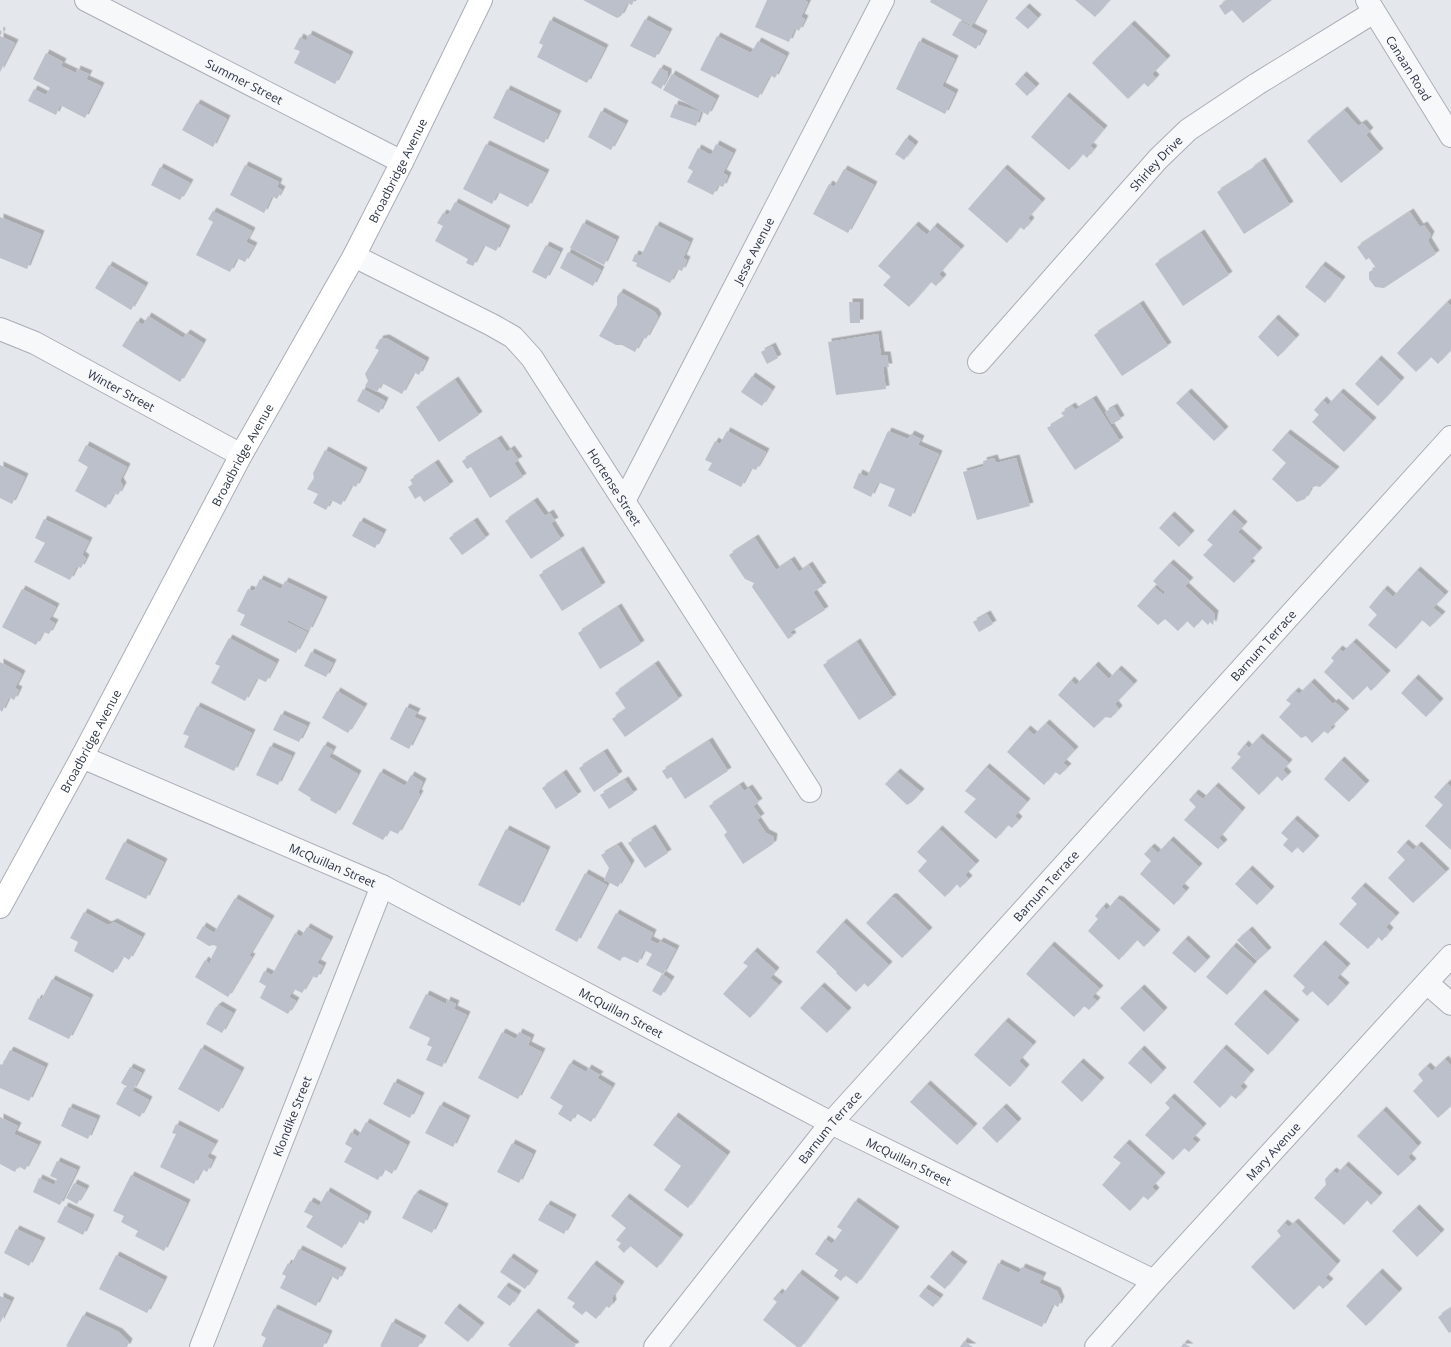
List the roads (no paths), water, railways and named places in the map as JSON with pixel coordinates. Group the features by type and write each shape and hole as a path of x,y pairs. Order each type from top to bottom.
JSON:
{"main road":[{"name":"Broadbridge Avenue","path":"0,907 82,757 241,455 354,256 402,162 481,0"}],"street":[{"name":"Summer Street","path":"86,0 402,162"},
{"name":"Jesse Avenue","path":"624,501 883,0"},
{"name":"Canaan Road","path":"1370,6 1451,136"},
{"name":"Shirley Drive","path":"979,362 1158,159 1188,130 1370,6"},
{"name":"Hortense Street","path":"354,256 492,324 513,337 532,358 810,791"},
{"name":"Winter Street","path":"0,328 35,343 241,455"},
{"name":"Barnum Terrace","path":"655,1347 831,1123 1451,437"},
{"name":"McQuillan Street","path":"82,757 382,886 831,1123 1154,1281"},
{"name":"Klondike Street","path":"201,1347 382,886"},
{"name":"Mary Avenue","path":"1096,1347 1154,1281 1451,956"},
{"path":"1427,983 1451,1004"}]}
